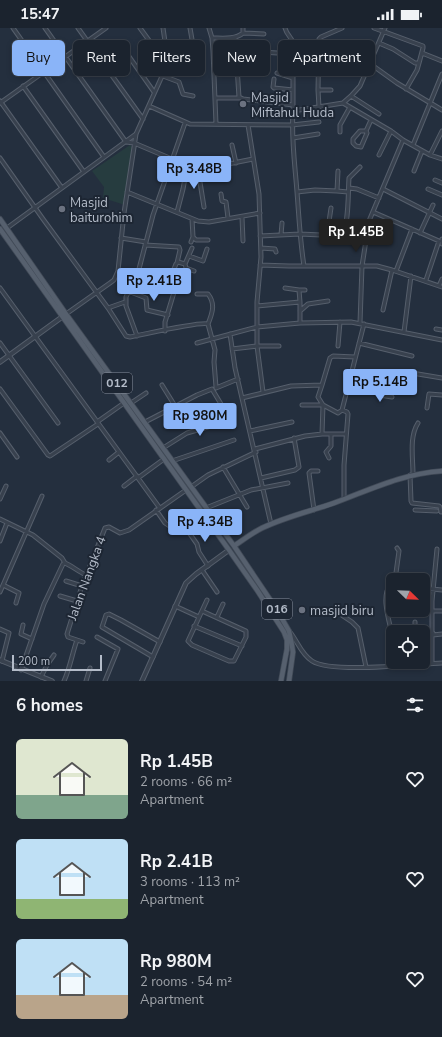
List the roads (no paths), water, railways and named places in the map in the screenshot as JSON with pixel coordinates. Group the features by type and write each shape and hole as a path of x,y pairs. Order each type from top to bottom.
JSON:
{"main road":[{"name":"012","path":"0,219 38,273 64,315 124,403 229,550"},
{"name":"012","path":"1,231 131,403 234,546"},
{"path":"28,268 32,265"},
{"path":"34,276 38,273"},
{"path":"150,430 150,433 154,438 151,441"},
{"path":"157,450 155,442 158,440"},
{"path":"234,546 253,533 271,524 412,475 442,471"},
{"name":"016","path":"234,546 270,599 289,631 293,652 289,681"},
{"name":"016","path":"229,550 266,603 284,632 287,640 281,681"},
{"path":"266,603 270,599"}],"street":[{"path":"12,28 21,40"},
{"path":"44,28 53,40"},
{"path":"78,28 86,40"},
{"path":"88,40 106,28"},
{"path":"140,28 149,40"},
{"path":"163,28 165,40"},
{"path":"190,28 192,40"},
{"path":"209,28 212,38 213,51"},
{"path":"242,33 243,28"},
{"path":"285,28 287,35 292,40"},
{"path":"320,40 320,37 342,28"},
{"path":"374,28 384,30 420,44 423,48 417,70 406,89"},
{"path":"375,51 384,30"},
{"path":"212,38 235,37 242,33 264,34"},
{"path":"379,43 393,49 415,63 419,63"},
{"path":"73,51 65,56 126,142 134,143 198,170 253,159"},
{"path":"422,53 442,61"},
{"path":"130,58 154,92"},
{"path":"375,66 406,89 442,110"},
{"path":"277,73 293,78 292,125 300,234 304,266"},
{"path":"413,145 442,74"},
{"path":"38,76 0,102 62,188"},
{"path":"47,76 104,157"},
{"path":"112,76 143,119"},
{"path":"0,362 114,280 119,268 121,238 134,143 136,134 154,92 163,76 179,82 183,94 193,96"},
{"path":"214,76 216,124"},
{"path":"238,76 238,90 240,98"},
{"path":"319,76 319,107"},
{"path":"293,111 343,103 360,86 364,76"},
{"path":"274,79 272,87 293,90"},
{"path":"23,86 84,172"},
{"path":"318,90 330,90"},
{"path":"350,96 379,114"},
{"path":"215,98 240,98 293,106"},
{"path":"343,103 391,131 403,140 430,155 442,159"},
{"path":"149,106 192,124 292,125 319,122"},
{"path":"340,132 340,125 350,107"},
{"path":"366,131 360,131 353,139 353,143 356,146 361,147 367,135 366,131 371,120"},
{"path":"137,336 125,302 128,291 136,276 157,203 185,122"},
{"path":"248,125 260,213 261,248 257,306 257,346 264,392"},
{"path":"379,155 391,131"},
{"path":"430,155 442,131"},
{"path":"7,228 136,134"},
{"path":"293,138 318,134"},
{"path":"355,357 333,356 330,358 318,397 323,405 336,413 342,410 359,343 362,323 362,266 369,221 403,140"},
{"path":"232,145 236,162"},
{"path":"414,171 422,150"},
{"path":"0,158 108,308 126,336 130,338 193,325 208,324"},
{"path":"260,236 300,234 341,236 343,234 348,211 350,176 360,167"},
{"path":"198,170 204,207"},
{"path":"337,191 338,171"},
{"path":"177,212 184,189 185,178"},
{"path":"436,180 442,183"},
{"path":"297,192 319,190 337,191 356,188 379,198"},
{"path":"383,189 442,219"},
{"path":"428,189 442,195"},
{"path":"128,192 192,218 206,222 260,213"},
{"path":"221,194 223,201 226,202 228,218"},
{"path":"420,233 433,205"},
{"path":"327,235 331,208"},
{"path":"373,212 437,240 441,244"},
{"path":"242,217 243,241"},
{"path":"191,242 193,237 192,218"},
{"path":"281,235 282,223"},
{"path":"396,271 412,229"},
{"path":"193,237 196,240 208,240"},
{"path":"121,238 179,247 180,250 177,262 167,286"},
{"path":"426,280 442,240"},
{"path":"185,264 192,248"},
{"path":"261,248 275,249 276,252"},
{"path":"189,256 203,261 207,249"},
{"path":"177,262 185,264 186,268 194,271"},
{"path":"260,265 377,266 426,280 441,286 442,279"},
{"path":"383,310 392,270"},
{"path":"136,276 176,289 164,324 165,331"},
{"path":"404,332 411,276"},
{"path":"0,288 159,507"},
{"path":"285,288 305,290"},
{"path":"299,290 300,323"},
{"path":"128,291 146,298 147,310 168,314"},
{"path":"197,294 208,294 212,300 213,310 208,324 215,350 214,362 216,387"},
{"path":"300,311 308,304 328,301"},
{"path":"108,308 125,302"},
{"path":"257,306 300,302"},
{"path":"338,346 340,322"},
{"path":"197,343 213,340 257,327 300,323 340,322 362,323 389,330 442,340"},
{"path":"436,329 442,330"},
{"path":"230,334 242,398 271,524"},
{"path":"0,343 58,423"},
{"path":"359,343 412,356"},
{"path":"232,349 257,346 279,346"},
{"path":"378,374 397,378 404,374 412,373 442,378"},
{"path":"145,422 216,387 238,379"},
{"path":"350,381 376,386 378,387 378,395 392,397"},
{"path":"162,385 175,406"},
{"path":"242,398 291,386 322,385"},
{"path":"0,389 50,456 124,403"},
{"path":"163,448 187,434 225,422 227,418 212,389"},
{"path":"131,403 146,393"},
{"path":"427,408 429,394 442,395"},
{"path":"208,411 221,404"},
{"path":"302,405 323,405"},
{"path":"322,434 323,405"},
{"path":"342,410 348,414 344,499"},
{"path":"250,431 292,422"},
{"path":"418,423 413,435 411,501 415,504 439,506 441,512"},
{"path":"0,433 17,457"},
{"path":"191,487 208,475 255,450 294,438 322,434 346,434"},
{"path":"329,458 326,452 331,446 331,434"},
{"path":"261,478 295,470 299,467 294,438"},
{"path":"172,461 234,440"},
{"path":"109,460 118,452"},
{"path":"124,486 164,459"},
{"path":"223,467 247,508"},
{"path":"314,510 309,473 311,471 318,471"},
{"path":"206,508 238,495 288,483"},
{"path":"0,498 6,486"},
{"name":"Jalan Nangka 4","path":"83,642 68,637 67,634 86,575 106,527 120,533 129,530 159,507 186,490"},
{"path":"0,592 42,496"},
{"path":"425,504 425,510"},
{"path":"200,509 184,521 183,524 197,544 199,552 208,566"},
{"path":"156,510 165,523 172,527"},
{"path":"415,510 437,511"},
{"path":"0,519 27,531 56,552 65,563 86,575"},
{"path":"0,541 8,523"},
{"path":"396,573 399,551 397,548"},
{"path":"437,549 432,611 432,664 442,663"},
{"path":"142,681 186,582 229,550"},
{"path":"21,669 47,599 57,575 65,563"},
{"path":"202,570 217,592"},
{"path":"66,581 82,586"},
{"path":"3,585 19,593 16,603"},
{"path":"430,589 442,590"},
{"path":"60,596 77,601"},
{"path":"202,611 247,632 234,661 229,661 189,643 188,639 207,600"},
{"path":"217,617 223,604"},
{"path":"175,606 199,617"},
{"path":"432,611 442,611"},
{"path":"337,612 358,628 366,667"},
{"path":"153,657 102,628 106,615 109,614 121,620 160,642"},
{"path":"23,624 21,634 32,639"},
{"path":"194,626 242,646"},
{"path":"0,629 9,634 1,661 52,681"},
{"path":"289,631 307,658 324,666 347,668 386,665"},
{"path":"430,634 442,634"},
{"path":"97,637 118,649 105,681"},
{"path":"64,681 77,640"},
{"path":"293,652 296,649 300,649"},
{"path":"41,677 54,655"},
{"path":"86,681 90,668"},
{"path":"21,669 47,681"}],"place":[{"name":"Masjid Miftahul Huda","path":"243,104"},
{"name":"Masjid baiturohim","path":"62,209"},
{"name":"masjid biru","path":"302,610"}]}
